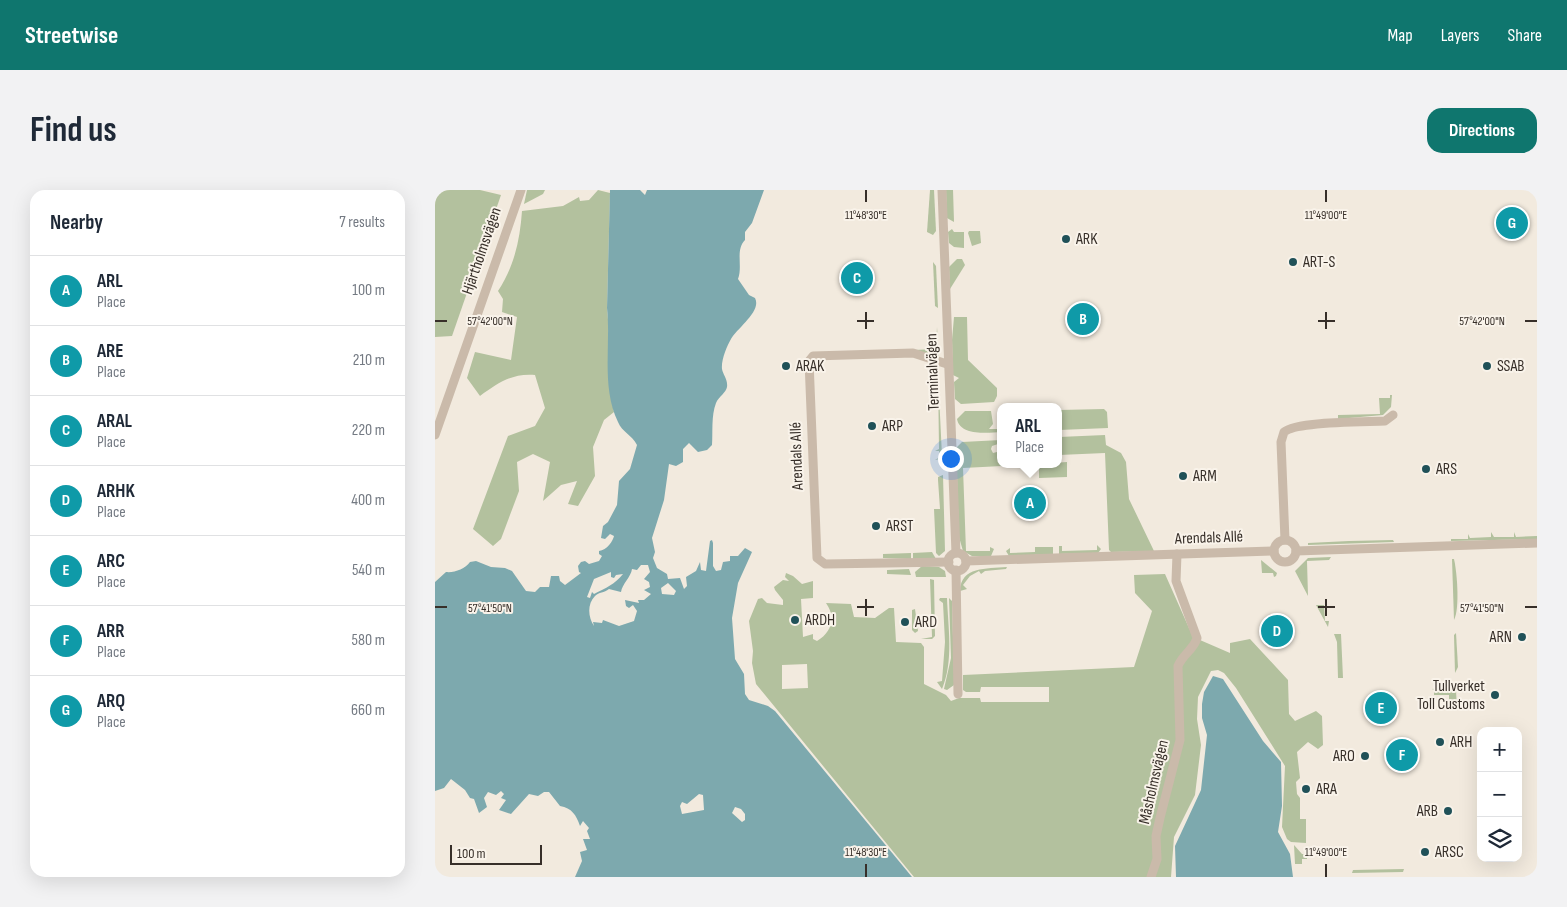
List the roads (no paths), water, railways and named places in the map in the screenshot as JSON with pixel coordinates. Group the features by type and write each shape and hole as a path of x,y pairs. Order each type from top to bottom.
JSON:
{"street":[{"name":"Hjärtholmsvägen","path":"435,435 521,190"},
{"name":"Terminalvägen","path":"942,190 955,553"},
{"name":"Arendals Allé","path":"947,364 913,353 813,356 809,361 817,558 825,564 949,562"},
{"path":"1285,540 1281,442 1284,432 1291,427 1309,424 1385,421 1393,415"},
{"path":"1274,551 1277,543 1285,540 1293,543 1296,551"},
{"name":"Arendals Allé","path":"966,561 1274,551 1277,559 1285,562 1293,559 1296,551 1537,543"},
{"path":"955,553 963,555 966,561 963,568 956,570 951,568 949,562 950,557 955,553"},
{"name":"Måsholmsvägen","path":"1151,877 1157,859 1158,827 1180,740 1178,666 1182,657 1196,642 1197,638 1176,581 1177,554"},
{"path":"956,570 957,694"}],"water":[{"path":"610,190 640,190 645,195 647,190 764,190 752,223 745,232 745,240 740,248 738,279 749,295 755,298 755,308 731,339 722,362 727,387 714,408 712,445 707,450 698,452 689,443 683,449 683,462 676,466 669,464 664,500 652,538 655,552 653,558 657,568 667,574 668,579 680,578 684,589 687,586 686,577 696,571 700,562 701,570 706,571 710,541 712,540 713,543 713,566 716,571 721,570 723,562 730,561 730,556 738,556 745,548 752,552 738,583 732,618 735,659 744,674 745,694 749,700 768,706 775,711 912,877 575,877 582,861 580,852 587,850 583,839 590,839 587,831 589,828 583,821 580,826 573,813 568,808 560,806 549,792 544,792 538,796 529,794 511,814 499,810 506,800 501,798 504,794 501,791 496,795 488,792 484,798 487,807 479,813 474,799 470,798 465,790 451,779 444,788 435,791 435,582 446,572 459,570 470,562 476,561 491,567 505,568 512,571 526,591 535,592 540,587 549,587 551,576 559,576 560,581 565,585 581,573 578,566 581,562 585,561 589,564 599,561 602,556 599,554 599,551 611,543 614,536 610,534 605,539 601,538 603,526 608,522 617,505 619,481 630,469 637,445 620,425 613,409 608,380 607,308","holes":["641,565 648,565 650,572 644,579 649,582 650,587 644,590 651,594 644,600 638,600 639,603 625,600 626,606 629,608 633,605 637,611 634,621 619,626 603,620 602,623 593,622 594,626 589,611 592,599 609,589 621,592 632,569 637,570","611,572 611,577 614,578 616,575 623,574 606,588 594,594 592,592 590,598 587,597 594,579","668,583 676,591 674,595 662,594 661,588","699,794 703,795 704,810 682,814 680,806 682,802 687,804","735,807 741,809 745,814 745,820 742,822 732,813"]},
{"path":"1213,676 1223,679 1263,741 1281,762 1282,806 1278,832 1290,854 1293,877 1176,877 1175,846 1201,790 1207,735 1202,718 1202,704 1204,692"}],"place":[{"name":"ARQ","path":"1512,223"},
{"name":"ARK","path":"1066,239"},
{"name":"ART-S","path":"1293,262"},
{"name":"ARAL","path":"857,278"},
{"name":"ARE","path":"1083,319"},
{"name":"ARAK","path":"786,366"},
{"name":"SSAB","path":"1487,366"},
{"name":"ARP","path":"872,426"},
{"name":"ARS","path":"1426,469"},
{"name":"ARM","path":"1183,476"},
{"name":"ARL","path":"1030,503"},
{"name":"ARST","path":"876,526"},
{"name":"ARDH","path":"795,620"},
{"name":"ARD","path":"905,622"},
{"name":"ARHK","path":"1277,631"},
{"name":"ARN","path":"1522,637"},
{"name":"Tullverket Toll Customs","path":"1495,695"},
{"name":"ARC","path":"1381,708"},
{"name":"ARH","path":"1440,742"},
{"name":"ARR","path":"1402,755"},
{"name":"ARO","path":"1365,756"},
{"name":"ARA","path":"1306,789"},
{"name":"ARB","path":"1448,811"},
{"name":"ARSC","path":"1425,852"}]}
